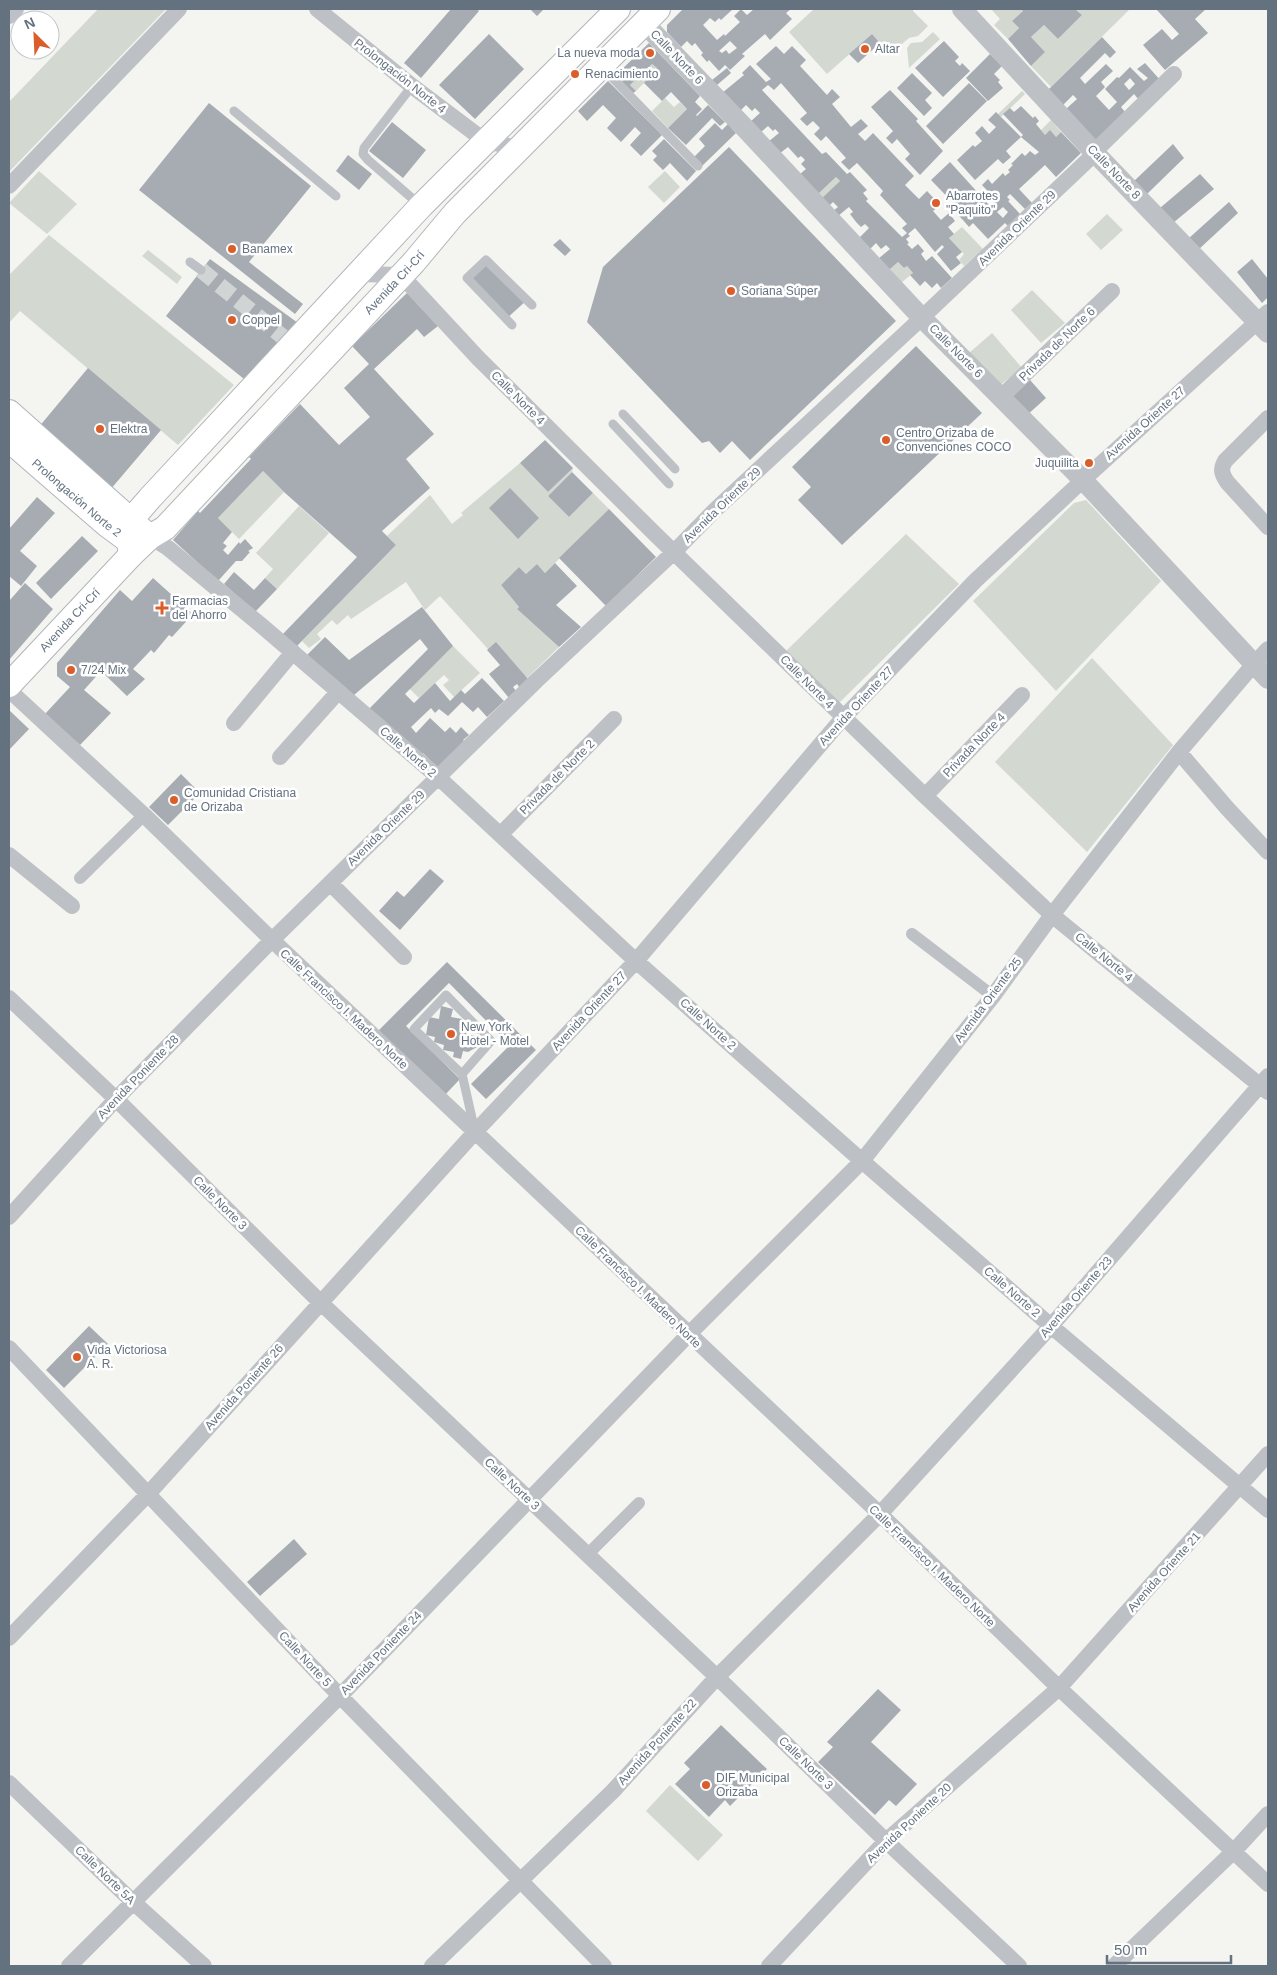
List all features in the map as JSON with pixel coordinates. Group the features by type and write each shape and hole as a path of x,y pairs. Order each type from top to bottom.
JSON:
{"main road":[{"name":"Avenida Cri-Crí","path":"9,685 135,538 288,341 358,274 421,206 618,9"},
{"name":"Avenida Cri-Crí","path":"135,538 165,528 402,275 455,213 651,16"},
{"name":"Prolongación Norte 2","path":"9,412 135,538"},
{"name":"Prolongación Norte 2","path":"9,440 106,524 135,538"}],"street":[{"path":"9,16 16,9"},
{"path":"9,186 179,9"},
{"name":"Prolongación Norte 4","path":"317,9 412,86 485,141"},
{"name":"Calle Norte 8","path":"962,9 1094,152 1265,322"},
{"name":"Calle Norte 6","path":"651,16 743,126 922,318 1083,480 1268,679"},
{"name":"Avenida Oriente 29","path":"272,940 536,680 674,552 702,522 922,318 1088,160 1174,74"},
{"path":"485,141 518,148"},
{"path":"358,274 402,275"},
{"name":"Calle Norte 4","path":"402,275 485,364 843,718 925,796 1052,915 1266,1085"},
{"name":"Privada de Norte 6","path":"1001,397 1112,291"},
{"name":"Avenida Oriente 27","path":"475,1132 636,961 843,718 976,582 1083,480 1265,322"},
{"path":"1268,418 1225,460 1221,468 1227,482 1268,527"},
{"name":"Calle Norte 2","path":"135,538 168,548 293,652 438,777 636,961 862,1161 1051,1326 1268,1510"},
{"name":"Avenida Oriente 25","path":"688,1335 862,1161 993,996 1052,915 1179,752 1268,649"},
{"path":"234,723 293,652"},
{"name":"Calle Francisco I. Madero Norte","path":"9,690 144,815 272,940 688,1335 880,1514 1059,1688 1268,1884"},
{"path":"280,758 338,692"},
{"name":"Privada Norte 4","path":"925,796 1022,695"},
{"name":"Privada de Norte 2","path":"501,834 614,719"},
{"path":"1179,752 1268,852"},
{"path":"80,878 144,815"},
{"path":"9,855 72,906"},
{"path":"330,883 404,957"},
{"path":"912,934 993,996"},
{"name":"Avenida Poniente 28","path":"9,1217 116,1099 272,940"},
{"name":"Calle Norte 3","path":"9,998 116,1099 320,1302 717,1677 886,1841 1020,1966"},
{"name":"Avenida Oriente 23","path":"880,1514 1266,1085"},
{"name":"Avenida Poniente 26","path":"9,1638 149,1493 475,1132"},
{"name":"Avenida Poniente 24","path":"69,1966 132,1901 340,1696 688,1335"},
{"name":"Calle Norte 5","path":"9,1348 149,1493 340,1696 604,1966"},
{"name":"Avenida Oriente 21","path":"1059,1688 1240,1488 1268,1454"},
{"path":"587,1555 639,1503"},
{"name":"Avenida Poniente 22","path":"432,1966 613,1791 717,1677 880,1514"},
{"name":"Avenida Poniente 20","path":"769,1966 886,1841 1059,1688"},
{"name":"Calle Norte 5A","path":"9,1783 132,1901 204,1966"},
{"path":"1114,1966 1234,1851 1268,1814"}],"lane":[{"path":"601,66 698,166"},
{"path":"412,86 364,148 364,154 368,160 421,206"},
{"path":"234,111 336,196"},
{"path":"512,325 467,278 486,260 532,305"},
{"path":"190,262 201,270"},
{"path":"623,414 675,469"},
{"path":"613,424 669,484"},
{"path":"462,1074 491,1041 446,995 414,1029 462,1074 475,1132"}],"shaded area":[{"path":"98,9 166,9 9,172 9,102 49,60 60,60 60,49"},
{"path":"814,9 914,9 913,11 928,26 918,36 909,38 890,54 872,34 827,74 789,32"},
{"path":"991,9 1021,9 1023,11 1012,21 1019,28 1008,39 994,25 1000,19"},
{"path":"1075,9 1130,9 1051,87 1031,66 1045,52 1031,37 1044,25 1058,39 1082,15"},
{"path":"933,32 940,39 909,68 907,48 911,43 922,42"},
{"path":"652,64 657,68 636,91 630,85"},
{"path":"1022,91 1025,94 1001,117 998,114"},
{"path":"665,98 674,107 680,102 687,109 668,128 652,111"},
{"path":"1051,120 1061,132 1056,137 1050,131 1045,135 1041,130"},
{"path":"39,171 77,204 47,234 9,203"},
{"path":"665,171 680,187 664,203 648,187"},
{"path":"836,177 840,181 822,198 818,194"},
{"path":"1107,214 1123,230 1101,250 1086,234"},
{"path":"962,227 983,249 964,266 959,260 964,254 949,238"},
{"path":"49,235 234,385 178,445 20,311 9,323 9,275"},
{"path":"148,250 182,277 177,284 142,256"},
{"path":"898,262 904,268 907,266 913,273 901,283 890,269"},
{"path":"1032,290 1065,323 1041,343 1011,310"},
{"path":"992,333 1022,368 999,386 969,353"},
{"path":"520,463 548,492 573,468 572,472 548,496 569,517 593,493 609,509 545,573 537,564 526,574 519,567 501,585 519,607 517,609 559,647 527,678 488,649 440,596 425,610 406,582 351,619 348,615 337,625 332,620 317,634 321,639 309,648 302,641 396,545 387,536 430,495 452,524 463,515 461,513"},
{"path":"263,471 284,492 239,539 218,518"},
{"path":"1086,500 1161,581 1056,691 973,601 1074,503"},
{"path":"299,506 329,533 277,589 265,578 273,569 256,553"},
{"path":"906,534 959,584 838,704 786,651"},
{"path":"453,646 480,673 454,697 443,685 449,680 444,675 419,698 409,688"},
{"path":"1092,658 1173,745 1087,852 995,762"},
{"path":"670,1785 723,1835 698,1861 646,1811"}],"building":[{"path":"451,9 477,9 479,11 421,78 404,63"},
{"path":"530,9 544,9 537,16"},
{"path":"683,9 733,9 721,20 719,18 715,22 710,18 703,25 717,40 724,34 725,36 740,22 734,16 741,9 747,15 754,9 791,9 786,13 792,19 770,40 765,34 742,54 745,56 730,70 725,65 719,71 709,60 707,62 701,55 703,53 695,43 692,46 687,41 681,47 667,32 667,25","holes":["730,41 737,48 729,54 726,50 722,53 719,51"]},
{"path":"1021,9 1075,9 1082,15 1058,39 1044,25 1031,37 1045,52 1031,66 1008,39 1019,28 1012,21 1023,11"},
{"path":"1156,9 1206,9 1195,19 1208,33 1165,70 1143,45 1162,29 1172,40 1179,34"},
{"path":"489,34 524,69 475,119 439,85"},
{"name":"Altar","path":"872,34 880,43 858,63 849,54"},
{"path":"1102,37 1116,52 1110,58 1105,53 1080,78 1085,84 1106,64 1113,71 1101,82 1105,87 1096,96 1109,110 1117,102 1105,89 1130,67 1144,81 1148,78 1137,69 1145,63 1161,81 1139,100 1134,94 1121,107 1125,112 1096,141 1066,109 1077,99 1073,95 1063,105 1048,90","holes":["1130,78 1135,84 1129,90 1124,84"]},
{"path":"944,41 959,57 955,61 960,66 962,63 970,71 943,97 915,68"},
{"path":"649,43 700,96 695,102 702,109 696,115 708,105 725,122 720,126 712,118 686,145 668,128 687,109 671,92 662,101 644,83 657,68 652,64 630,85 636,91 633,93 616,75"},
{"path":"776,46 784,54 792,46 806,60 800,66 827,95 832,89 840,97 832,104 851,127 861,119 868,126 858,134 865,141 873,133 914,176 905,185 919,199 927,191 940,205 933,211 941,220 949,213 955,221 948,227 954,234 949,238 962,252 956,257 961,263 951,271 937,254 944,247 942,245 935,252 915,228 908,234 910,236 906,239 909,243 907,244 912,249 918,244 924,251 921,254 926,261 932,256 952,278 941,288 937,283 932,288 925,281 920,286 910,275 913,273 907,266 904,268 898,262 889,270 878,259 890,249 886,245 881,249 876,243 870,249 859,238 869,228 865,224 861,227 856,222 850,214 853,212 849,207 838,216 833,211 838,207 833,202 829,206 822,198 840,181 836,177 818,194 800,174 806,169 801,164 805,160 801,156 798,158 788,147 779,154 768,142 779,133 775,129 773,131 768,126 760,133 750,122 760,113 755,108 752,111 746,105 739,112 722,93 744,75 742,73 750,65 766,82 771,79 756,64","holes":["781,83 807,113 800,119 807,126 813,121 820,128 814,134 821,141 826,136 846,158 841,162 849,170 857,163 883,191 880,195 907,224 902,228 907,233 902,237 866,201 868,199 863,193 867,190 850,172 847,174 826,152 822,154 762,90 768,85 774,90"]},
{"path":"990,54 1002,66 994,74 1000,80 998,82 1003,88 988,101 966,78"},
{"path":"727,68 731,73 717,85 712,80"},
{"path":"912,73 932,93 925,100 932,108 924,116 897,88"},
{"path":"608,81 662,135 641,156 630,145 641,133 635,127 621,142 607,128 616,118 603,105 587,121 578,111"},
{"path":"969,83 987,101 943,144 926,126"},
{"path":"890,90 918,119 916,121 943,151 920,175 905,159 910,154 897,139 892,144 886,138 893,131 871,107"},
{"path":"209,103 311,186 249,262 303,304 295,314 139,190"},
{"path":"1021,106 1033,118 1035,116 1039,121 1036,124 1045,135 1050,130 1056,137 1061,132 1081,153 1056,177 1045,165 1019,189 1032,203 1025,209 1010,194 1007,197 1010,200 1008,201 1020,214 1008,226 1005,223 988,239 973,223 969,227 956,213 960,210 931,180 950,162 990,206 996,200 982,185 988,179 992,184 1003,173 1005,176 1010,172 1008,170 1013,165 1011,164 1022,153 1025,156 1030,151 1035,155 1039,152 1021,137 1023,135 1003,114 1010,108 1014,112","holes":["1003,207 1008,212 1003,218 997,212"]},
{"path":"996,112 1021,137 1006,151 1011,157 1003,164 998,159 975,180 957,160 973,145 975,147 982,141 975,133 982,126 989,134 996,127 988,120"},
{"path":"392,122 426,150 403,178 369,151"},
{"path":"715,123 722,130 728,124 736,133 702,166 694,157 705,146 699,139"},
{"path":"664,139 696,171 687,181 670,163 663,170 653,160 657,156 652,151"},
{"path":"1173,144 1184,158 1146,195 1133,182"},
{"name":"Soriana Súper","path":"729,147 896,321 750,460 732,441 720,453 709,441 702,443 587,322 603,267"},
{"path":"348,155 372,174 359,190 336,171"},
{"path":"1200,174 1214,189 1173,223 1160,208"},
{"path":"1229,202 1238,213 1198,250 1188,239"},
{"path":"560,239 571,250 565,256 553,245"},
{"name":"Coppel","path":"210,259 298,323 244,379 166,316"},
{"path":"1252,259 1268,279 1268,297 1262,303 1237,272"},
{"path":"486,260 527,300 506,319 467,278"},
{"path":"407,293 438,326 424,337 417,329 374,369 434,434 406,459 430,488 382,531 396,545 295,648 282,635 357,557 263,471 218,518 232,532 223,543 227,546 223,550 228,555 239,542 240,544 245,539 253,548 248,551 250,552 242,561 236,561 218,581 173,540 198,511 200,513 251,459 249,457 300,404 339,445 370,417 344,388 369,364 352,346"},
{"name":"Centro Orizaba de Convenciones COCO","path":"916,346 982,413 842,545 798,500 811,487 792,467"},
{"name":"Elektra","path":"88,368 161,430 110,490 38,428"},
{"path":"1030,380 1046,398 1026,416 1010,399"},
{"path":"545,440 573,468 548,492 520,463"},
{"path":"572,472 593,493 569,517 548,496"},
{"path":"510,488 539,518 518,539 489,508"},
{"path":"37,497 55,513 20,551 37,566 21,586 9,576 9,529"},
{"path":"609,509 656,557 606,606 559,558"},
{"path":"82,536 98,551 51,599 36,583"},
{"path":"555,563 577,586 556,605 581,627 559,647 517,609 519,607 501,585 519,567 526,574 537,564 545,573"},
{"path":"234,572 254,590 265,578 277,589 255,612 224,584"},
{"path":"153,578 193,614 172,637 169,635 154,653 151,650 133,669 145,679 127,696 101,671 84,690 111,713 80,745 45,714 70,687 57,676 57,663 120,590 132,601"},
{"path":"25,583 53,609 9,660 9,601"},
{"path":"422,607 453,646 405,694 414,703 435,683 450,701 461,690 465,694 482,678 504,701 487,717 478,707 473,712 462,702 448,716 439,709 435,713 431,708 411,727 416,733 430,718 445,732 450,727 456,733 461,727 469,735 463,740 465,742 438,768 423,753 422,755 369,709 428,649 420,639 354,695 307,655 325,637 349,660"},
{"path":"496,642 528,679 520,688 517,684 513,687 516,691 509,698 489,674 500,665 487,650"},
{"path":"9,710 29,729 9,750"},
{"name":"Comunidad Cristiana de Orizaba","path":"181,774 200,793 168,825 149,807"},
{"path":"430,869 444,881 400,930 379,911 397,891 404,897"},
{"path":"447,962 536,1050 486,1099 471,1084 510,1045 449,983 406,1026 460,1079 444,1096 378,1031"},
{"path":"441,1006 453,1009 451,1017 462,1019 461,1023 469,1025 467,1034 479,1037 477,1047 468,1052 463,1051 461,1059 453,1057 454,1052 443,1050 444,1045 434,1042 435,1037 426,1035 429,1017 439,1019"},
{"name":"Vida Victoriosa A. R.","path":"89,1326 108,1344 64,1388 46,1370"},
{"path":"294,1539 307,1554 260,1596 247,1582"},
{"path":"878,1689 901,1710 871,1742 917,1784 896,1806 889,1800 875,1815 818,1762 833,1747 827,1742"},
{"path":"721,1725 767,1769 730,1806 725,1800 709,1817 675,1784 690,1769 684,1763"}],"tunnel":[{"path":"201,270 283,337"}],"place":[{"name":"Altar","path":"865,49"},
{"name":"La nueva moda","path":"650,53"},
{"name":"Renacimiento","path":"575,74"},
{"name":"Abarrotes \"Paquito\"","path":"936,203"},
{"name":"Banamex","path":"232,249"},
{"name":"Soriana Súper","path":"731,291"},
{"name":"Coppel","path":"232,320"},
{"name":"Elektra","path":"100,429"},
{"name":"Centro Orizaba de Convenciones COCO","path":"886,440"},
{"name":"Juquilita","path":"1089,463"},
{"name":"Farmacias del Ahorro","path":"162,608"},
{"name":"7/24 Mix","path":"71,670"},
{"name":"Comunidad Cristiana de Orizaba","path":"174,800"},
{"name":"New York Hotel - Motel","path":"451,1034"},
{"name":"Vida Victoriosa A. R.","path":"77,1357"},
{"name":"DIF Municipal Orizaba","path":"706,1785"}]}
